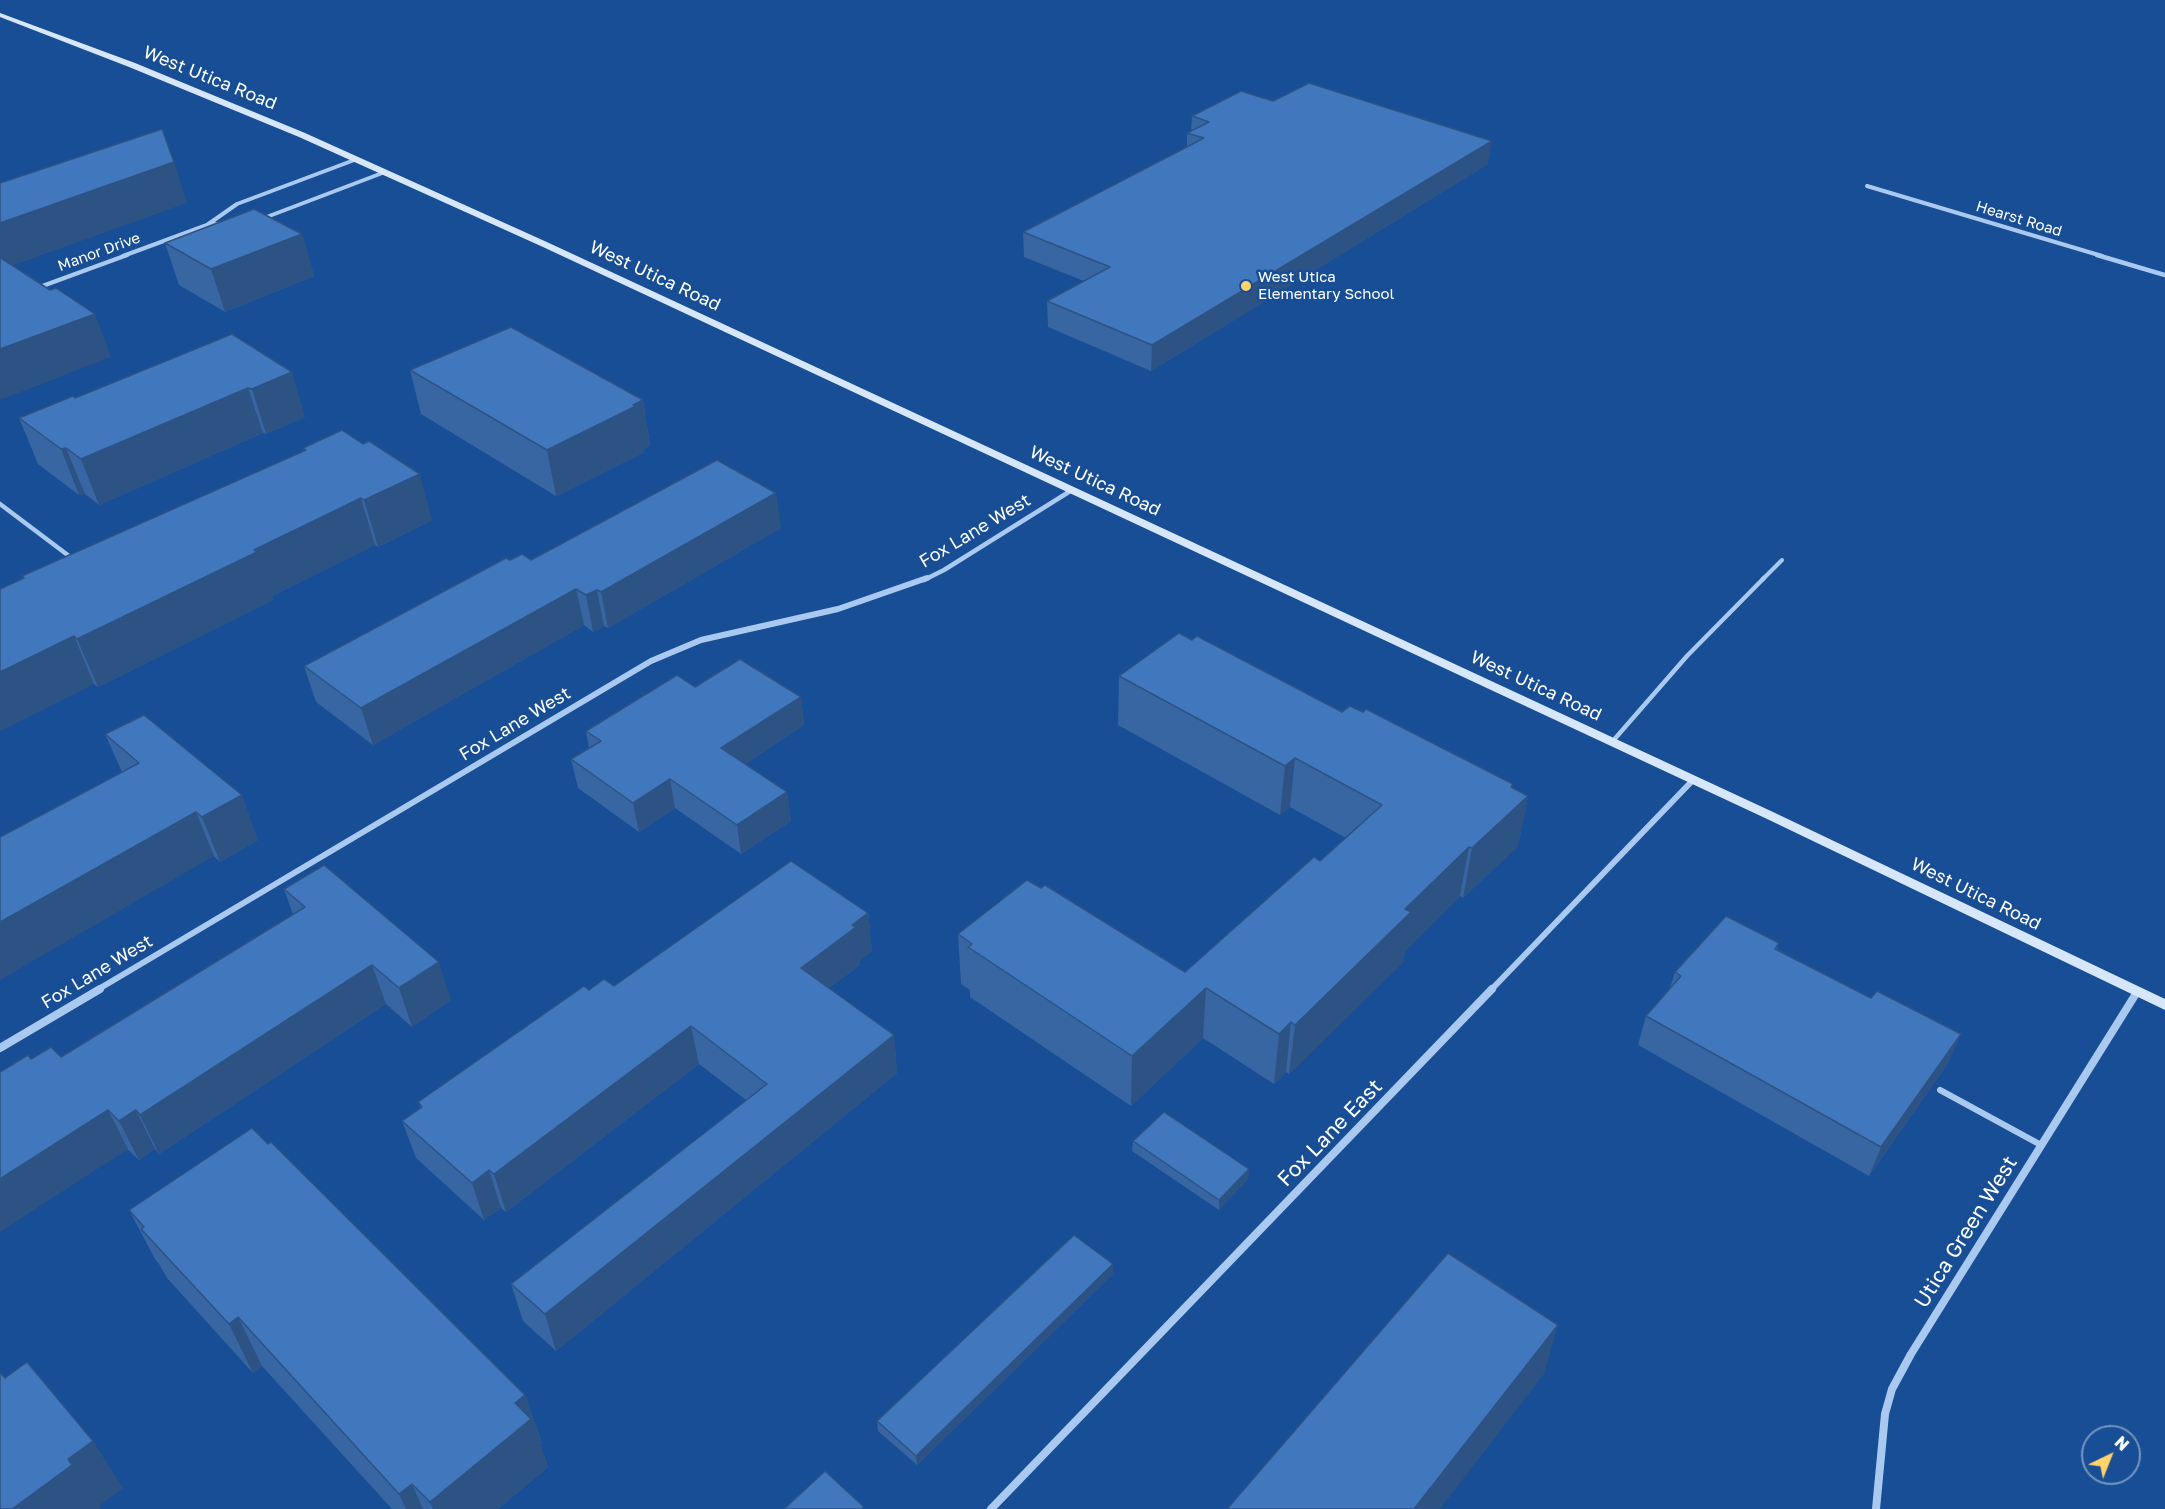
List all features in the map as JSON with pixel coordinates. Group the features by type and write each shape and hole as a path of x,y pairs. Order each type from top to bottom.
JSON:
{"street":[{"name":"West Utica Road","path":"0,15 132,65 357,159 555,249 1694,780 2165,1005"},
{"name":"Manor Drive","path":"33,290 207,225 237,204 357,159"},
{"path":"252,220 264,218 385,172"},
{"name":"Hearst Road","path":"1867,186 2165,275"},
{"name":"Manor Drive","path":"207,225 230,223"},
{"name":"Fox Lane West","path":"0,1048 651,661 701,640 838,609 920,582 945,570 1072,490"},
{"path":"0,504 73,560"},
{"path":"63,565 84,555"},
{"name":"Fox Lane East","path":"991,1509 1694,780"},
{"name":"Utica Green West","path":"1876,1509 1885,1414 1892,1389 1911,1354 2138,992"}],"lane":[{"path":"1612,742 1687,656 1782,560"},
{"path":"1940,1090 2041,1145"}],"building":[{"path":"1309,83 1492,141 1152,345 1047,301 1110,267 1023,232 1204,138 1187,133 1209,122 1192,116 1241,91 1273,101"},
{"path":"162,129 174,162 0,223 0,183"},
{"path":"254,209 302,234 211,269 165,243"},
{"path":"0,258 50,290 56,288 95,314 0,349"},
{"path":"511,327 643,400 633,405 636,406 547,450 410,370"},
{"path":"232,334 292,372 252,389 248,388 81,459 66,448 61,449 19,418 73,396 75,398"},
{"path":"342,430 363,444 369,441 420,474 364,500 361,498 254,550 257,552 77,639 74,636 0,672 0,589 24,578 22,576 306,450 303,448"},
{"path":"717,460 776,493 601,592 597,590 586,595 576,589 361,708 304,666 506,558 510,560 522,554 531,560"},
{"path":"1179,633 1192,640 1197,636 1342,712 1350,706 1363,712 1366,709 1513,784 1511,787 1528,796 1472,848 1469,847 1405,909 1411,912 1295,1025 1291,1022 1279,1034 1206,988 1132,1056 968,947 972,944 958,934 1027,880 1041,888 1045,885 1185,972 1314,857 1320,861 1382,805 1295,758 1285,766 1119,676"},
{"path":"740,659 801,697 721,748 787,792 737,825 670,779 633,803 571,759 601,741 586,731 677,675 695,687"},
{"path":"144,715 242,795 202,817 196,812 0,922 0,837 139,763 105,734"},
{"path":"791,861 868,913 852,925 856,927 801,968 894,1035 545,1314 511,1284 767,1084 691,1026 494,1174 489,1170 472,1183 402,1121 422,1107 418,1102 584,986 589,990 604,979 614,986"},
{"path":"324,865 439,962 399,988 372,965 140,1115 136,1110 119,1121 108,1110 0,1179 0,1072 28,1055 31,1059 51,1047 61,1057 305,907 284,889"},
{"path":"1726,916 1779,943 1775,949 1871,998 1877,991 1961,1034 1881,1147 1646,1016 1681,976 1675,972"},
{"path":"1164,1112 1249,1169 1219,1200 1133,1141"},
{"path":"252,1128 268,1144 271,1142 525,1395 515,1403 531,1419 430,1502 412,1484 399,1494 238,1317 229,1324 141,1229 144,1227 129,1210"},
{"path":"1074,1235 1113,1264 916,1456 877,1421"},
{"path":"1448,1253 1558,1325 1414,1509 1227,1509"},
{"path":"27,1362 93,1441 68,1459 72,1465 12,1509 0,1509 0,1373 5,1378"},
{"path":"825,1471 864,1507 861,1509 784,1509"}],"place":[{"name":"West Utica Elementary School","path":"1246,286"}]}
